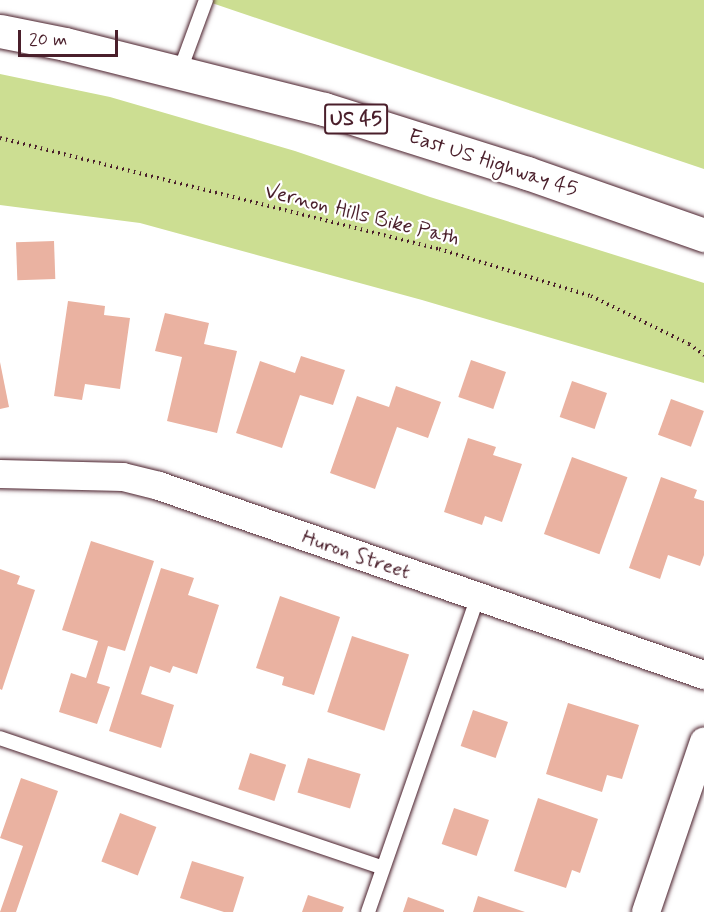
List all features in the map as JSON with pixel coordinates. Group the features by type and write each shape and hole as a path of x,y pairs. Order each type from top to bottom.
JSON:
{"main road":[{"name":"East US Highway 45","path":"0,31 324,109 527,173 704,235"}],"street":[{"name":"Huron Street","path":"0,474 123,477 159,486 704,675"},
{"path":"646,912 704,742"}],"lane":[{"path":"179,73 206,0"},
{"path":"368,912 478,597"},
{"path":"0,738 383,868"}],"path":[{"name":"Vernon Hills Bike Path","path":"0,138 439,249 580,293 689,344 704,355"}],"green space":[{"path":"203,0 704,0 704,169"},
{"path":"0,74 110,97 295,151 430,197 704,283 704,383 422,300 140,223 0,205"}],"building":[{"path":"54,241 55,279 17,280 16,242"},
{"path":"68,301 105,306 104,315 130,318 120,389 85,384 82,400 54,396"},
{"path":"165,313 209,323 204,344 237,351 217,433 167,421 182,357 155,351"},
{"path":"301,356 345,370 333,405 300,395 282,448 236,433 260,361 295,373"},
{"path":"471,360 506,372 493,409 458,397"},
{"path":"0,362 9,407 0,409"},
{"path":"572,381 607,393 595,429 560,417"},
{"path":"396,386 441,402 428,438 397,427 375,489 330,473 357,396 389,407"},
{"path":"671,399 704,411 691,447 658,435"},
{"path":"468,438 496,447 493,455 522,464 502,522 485,516 482,525 444,512"},
{"path":"572,457 627,477 599,554 544,534"},
{"path":"661,477 697,490 694,498 704,501 704,555 700,566 668,555 660,579 629,568"},
{"path":"91,541 154,561 125,651 108,646 97,683 110,687 97,724 59,712 71,673 86,678 98,641 62,630"},
{"path":"161,568 194,578 188,595 219,605 197,674 173,666 170,673 150,666 141,694 174,705 161,748 109,731"},
{"path":"0,569 20,576 17,584 35,590 2,690 0,689"},
{"path":"280,596 340,617 314,695 282,685 284,677 256,668"},
{"path":"352,636 409,655 384,731 327,712"},
{"path":"568,703 639,725 622,779 607,775 602,792 546,774"},
{"path":"473,710 508,722 496,758 461,746"},
{"path":"250,753 286,765 274,801 238,789"},
{"path":"308,758 361,774 350,809 297,792"},
{"path":"21,778 58,791 16,912 0,912 23,846 0,838"},
{"path":"538,798 598,819 580,873 572,870 566,888 514,871"},
{"path":"454,808 489,820 477,856 442,844"},
{"path":"120,813 156,827 138,876 101,862"},
{"path":"192,861 244,877 233,912 224,912 180,898"},
{"path":"308,895 344,907 342,912 302,912"},
{"path":"478,896 525,912 473,912"},
{"path":"408,897 444,910 444,912 403,912"}]}
